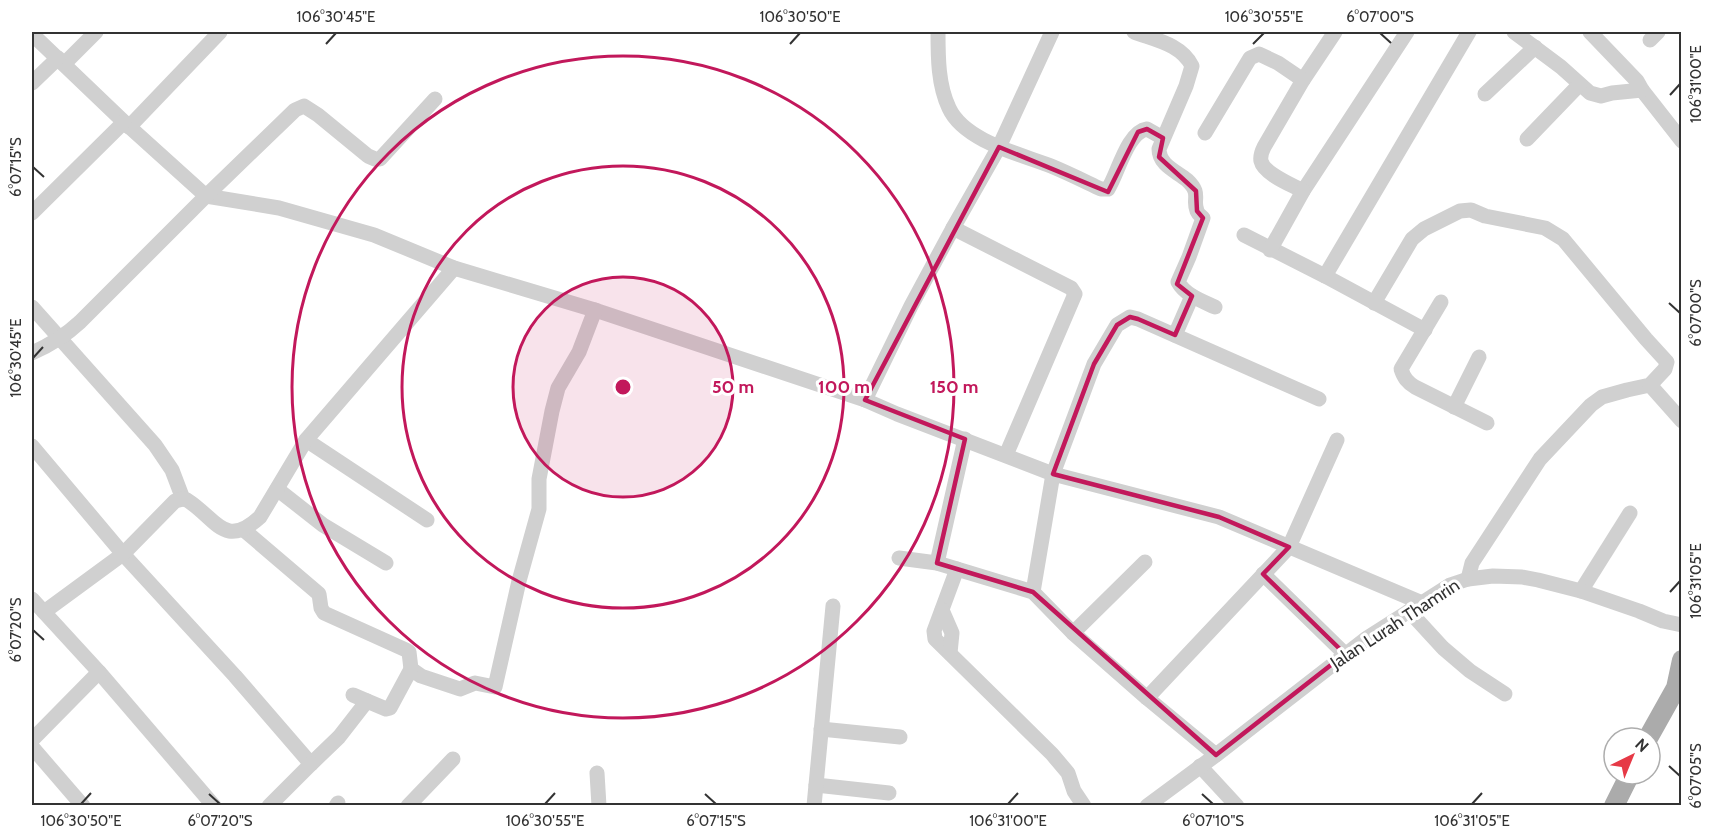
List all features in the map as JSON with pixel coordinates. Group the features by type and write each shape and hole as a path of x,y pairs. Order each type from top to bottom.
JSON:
{"main road":[{"path":"1655,726 1676,688 1682,660"},
{"path":"1614,806 1624,786"}],"street":[{"path":"32,83 96,32"},
{"path":"32,213 220,32"},
{"path":"938,32 942,89 950,111 965,128 999,147 1052,166 1101,189 1108,189 1125,152 1138,132 1147,129 1163,138"},
{"path":"865,400 911,306 999,147 1052,32"},
{"path":"1134,32 1166,43 1187,56 1192,66 1186,86 1159,149 1159,157 1187,180 1196,191 1197,211 1203,218 1190,257 1178,282 1179,285 1192,296 1215,307"},
{"path":"1303,192 1270,173 1261,161 1261,154 1303,80 1335,32"},
{"path":"1270,250 1303,192 1407,32"},
{"path":"1325,276 1469,32"},
{"path":"1514,32 1561,67 1590,93 1596,95 1642,90"},
{"path":"1590,32 1637,81 1682,141"},
{"path":"32,34 206,196 279,208 374,235 454,268 595,310 865,400 1053,474 1219,517 1289,547 1416,607 1443,648 1470,671 1505,694"},
{"path":"1485,94 1535,47"},
{"path":"1205,133 1250,58 1259,54 1303,80"},
{"path":"1527,139 1579,85"},
{"path":"32,353 59,339 80,322 295,110 304,106 368,156 381,159 435,99"},
{"path":"1374,303 1417,233 1460,212 1471,210 1485,216 1545,228 1563,239 1667,362 1665,369 1650,385 1602,397 1591,405 1540,459 1472,563 1468,579"},
{"path":"953,228 1071,288 1075,294 1006,455"},
{"path":"1244,235 1425,330"},
{"path":"44,612 123,554 174,501 183,499 193,503 222,529 244,530 260,517 306,440 454,268"},
{"path":"1175,335 1192,296"},
{"path":"1441,302 1401,369 1403,375 1407,382 1415,387 1487,423"},
{"path":"32,307 155,445 172,470 183,499"},
{"path":"411,669 421,676 460,690 475,683 495,687 519,581 539,509 538,479 558,388 579,352 595,310"},
{"path":"1033,592 1053,474 1094,364 1117,325 1130,317 1138,319 1319,399"},
{"path":"1454,407 1479,357"},
{"path":"1650,385 1682,422"},
{"path":"306,440 427,520"},
{"path":"937,563 965,440"},
{"path":"1147,698 1289,547 1337,440"},
{"path":"32,446 123,554 235,676 311,764"},
{"path":"277,489 323,525 386,563"},
{"path":"1581,591 1630,513"},
{"path":"244,530 319,594 324,613 406,650 409,652 411,669 389,709 360,698 339,737 269,806"},
{"path":"899,558 937,563 1033,592 1073,633 1216,755"},
{"path":"1073,633 1145,562"},
{"path":"957,569 942,610 952,633 950,653 1058,760 1068,773 1074,791 1084,806"},
{"path":"1263,574 1345,654"},
{"name":"Jalan Lurah Thamrin","path":"1148,806 1345,654 1449,585 1468,579 1493,576 1522,577 1581,591 1664,621 1682,625"},
{"path":"32,599 99,672 214,806"},
{"path":"814,806 833,606"},
{"path":"32,740 99,672"},
{"path":"821,729 900,737"},
{"path":"32,747 83,806"},
{"path":"408,806 453,759"},
{"path":"1200,766 1237,806"},
{"path":"597,773 599,806"},
{"path":"816,786 890,793"}],"highlighted area":[{"path":"1147,129 1163,138 1159,157 1196,191 1197,211 1203,218 1177,284 1192,296 1175,335 1130,317 1117,325 1094,364 1053,474 1219,517 1289,547 1263,574 1345,654 1216,755 1033,592 937,563 965,439 865,400 999,147 1108,192 1138,132"}]}
